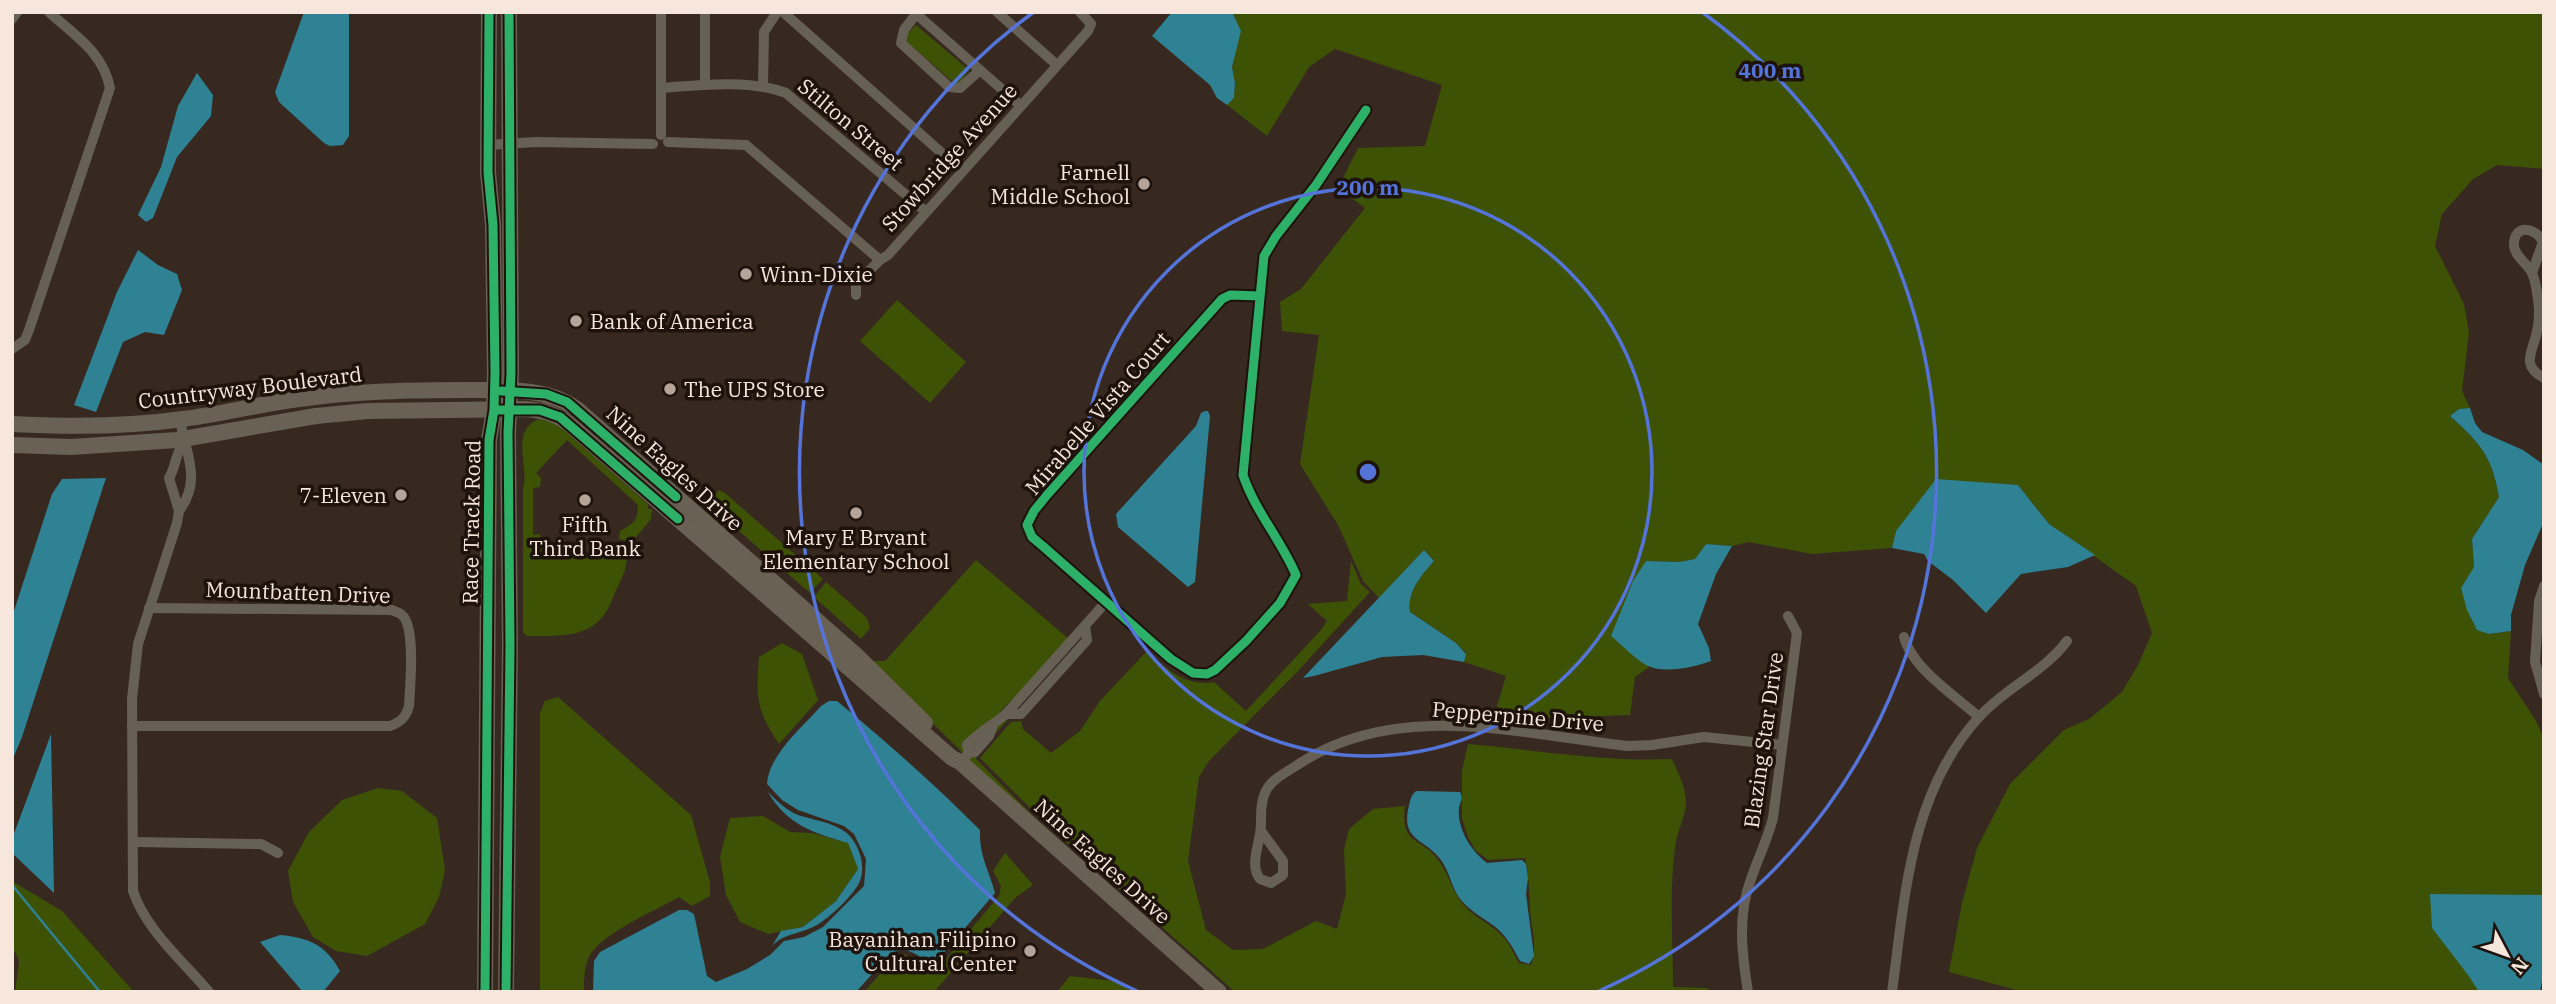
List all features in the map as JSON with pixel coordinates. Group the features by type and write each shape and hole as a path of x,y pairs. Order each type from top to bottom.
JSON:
{"street":[{"path":"12,19 17,12"},
{"path":"12,349 25,340 29,330 110,88 106,71 97,56 49,12"},
{"name":"Race Track Road","path":"489,12 488,145 502,391"},
{"name":"Race Track Road","path":"506,992 510,646 501,410 510,144 509,12"},
{"path":"661,12 661,88"},
{"path":"705,12 705,85"},
{"path":"763,86 764,32 777,12"},
{"path":"783,12 962,171"},
{"path":"997,12 1057,65"},
{"name":"Stowbridge Avenue","path":"661,88 664,138 746,145 880,260 888,255 1089,29 1089,20 1080,12"},
{"path":"980,70 960,88 950,87 940,79 901,43 904,30 915,13 980,70 1021,106"},
{"name":"Stilton Street","path":"661,88 705,85 763,86 786,93 925,211"},
{"name":"Mirabelle Vista Court","path":"1260,296 1230,295 1222,299 1034,511 1027,525 1032,537 1171,659 1187,670 1207,674 1223,665 1246,641 1280,603 1296,575 1247,489 1243,475 1264,256 1276,236 1317,185 1366,110"},
{"path":"488,145 536,142 653,144"},
{"path":"856,289 880,260"},
{"path":"2532,273 2539,307 2537,331 2529,357 2532,368 2544,378"},
{"name":"Countryway Boulevard","path":"12,424 83,426 180,419 304,398 406,390 502,391"},
{"name":"Nine Eagles Drive","path":"502,391 555,396 578,409 851,660 957,754 965,757 1219,992"},
{"path":"209,992 147,920 132,891 132,699 138,644 177,523 178,510 169,478 187,432 196,426 281,408 304,398"},
{"name":"Race Track Road","path":"485,992 489,440 501,410"},
{"name":"Countryway Boulevard","path":"12,445 183,442 316,416 368,411 501,410"},
{"name":"Nine Eagles Drive","path":"501,410 545,411 568,423 851,660"},
{"path":"50,446 88,439 154,434 180,419 183,442 189,451 192,470 186,501 178,510"},
{"path":"12,433 60,433 83,426"},
{"path":"487,574 499,585 501,625 510,646 487,672"},
{"path":"2544,586 2539,601 2535,662 2544,694"},
{"path":"965,757 967,745 981,731 1006,714 1021,714 1087,640 1085,625 1106,602"},
{"name":"Mountbatten Drive","path":"132,726 390,726 400,723 410,706 408,623 402,615 392,610 149,608"},
{"name":"Blazing Star Drive","path":"1748,992 1741,938 1745,900 1766,845 1773,818 1797,634 1788,617"},
{"path":"1905,637 1919,664 1979,717"},
{"path":"1892,992 1905,892 1923,814 1940,773 1952,752 1979,717 2001,695 2056,657 2067,642"},
{"name":"Pepperpine Drive","path":"1261,831 1260,803 1262,793 1269,786 1295,766 1331,746 1383,730 1453,725 1628,746 1704,737 1782,745"},
{"path":"133,842 261,844 278,853"}],"green space":[{"path":"1232,12 2544,12 2544,169 2497,165 2473,179 2442,214 2435,246 2464,304 2469,333 2462,391 2470,408 2459,409 2450,416 2483,452 2493,471 2499,497 2472,539 2474,567 2489,634 2511,631 2508,678 2544,738 2544,895 2468,975 2479,992 2024,992 1949,972 1962,903 1977,848 2010,784 2064,730 2089,719 2122,692 2152,633 2136,586 2049,524 2018,485 1896,531 1892,548 1812,554 1749,542 1732,546 1706,544 1695,559 1679,562 1646,561 1611,636 1649,667 1635,677 1630,715 1553,718 1496,710 1506,676 1464,662 1466,653 1456,643 1410,612 1413,591 1434,561 1424,550 1379,598 1363,581 1338,525 1300,464 1319,335 1282,331 1280,302 1301,289 1365,208 1338,188 1358,148 1425,146 1442,85 1335,49 1309,67 1267,136 1227,105 1234,98 1232,67 1240,31"},
{"path":"916,25 969,70 960,83 954,83 906,41 906,35"},
{"path":"897,300 966,362 930,403 860,341"},
{"path":"539,419 557,424 648,504 648,509 652,509 651,519 632,542 619,539 620,531 636,518 638,505 567,440 536,473 541,478 540,487 533,488 533,535 540,534 542,553 618,553 627,559 620,582 600,620 580,632 568,635 527,636 523,632 522,450 525,432"},
{"path":"719,490 823,579 810,593 708,504"},
{"path":"976,560 1070,640 1000,712 1008,719 976,759 1047,830 1229,992 967,761 961,751 869,661 885,661"},
{"path":"1351,561 1361,584 1370,592 1298,671 1209,761 1199,777 1188,861 1206,930 1233,950 1263,949 1316,921 1337,929 1346,894 1344,850 1349,829 1373,809 1405,806 1404,819 1409,835 1439,861 1463,904 1500,934 1519,963 1531,965 1534,944 1525,858 1488,860 1475,850 1462,818 1462,771 1468,744 1595,757 1672,759 1686,799 1673,865 1673,987 1707,988 1711,992 1235,992 1049,827 980,758 1011,722 1021,721 1023,729 1051,753 1080,731 1100,701 1147,651 1169,670 1185,679 1214,682 1246,711 1327,621 1308,604 1347,601"},
{"path":"826,582 867,618 870,628 861,639 814,597"},
{"path":"782,643 802,654 818,700 779,744 762,712 758,683 759,657"},
{"path":"558,697 691,815 710,882 710,896 692,906 679,897 603,941 588,959 584,992 540,992 540,713 545,701"},
{"path":"378,788 402,791 437,818 445,870 439,897 425,924 367,956 336,951 313,937 293,902 288,871 309,832 342,800"},
{"path":"763,816 790,832 812,833 848,843 858,869 836,901 803,927 768,934 740,922 726,895 720,857 730,818"},
{"path":"1005,853 1033,885 1015,898 934,992 864,992 898,954 905,954 922,972 940,966 999,896 1001,886 993,871"},
{"path":"12,881 62,911 134,992 15,992 19,961 12,946"},
{"path":"1070,976 1123,982 1130,992 1057,992"}],"water":[{"path":"304,12 349,12 349,136 343,145 330,146 324,143 279,102 275,92"},
{"path":"1172,12 1232,12 1241,31 1232,67 1234,98 1227,105 1217,98 1210,85 1152,36"},
{"path":"197,73 213,95 211,116 177,157 153,218 146,222 138,215 161,167 178,106"},
{"path":"138,250 158,265 177,274 182,290 164,335 145,332 123,342 96,412 74,405 117,292"},
{"path":"2470,408 2475,423 2482,432 2523,450 2544,465 2544,521 2525,565 2511,615 2511,631 2489,634 2477,630 2467,610 2461,588 2474,567 2472,539 2499,497 2493,471 2483,451 2450,416 2459,409"},
{"path":"1208,411 1210,416 1195,582 1188,587 1118,527 1116,514 1196,426 1201,413"},
{"path":"106,478 12,761 12,617 52,494 62,479"},
{"path":"1936,479 2018,485 2049,524 2095,555 2068,567 2021,574 1986,613 1953,580 1928,561 1924,554 1892,548 1896,531"},
{"path":"1706,544 1732,546 1716,574 1698,624 1709,648 1711,661 1673,669 1658,669 1647,665 1611,636 1633,581 1646,561 1679,562 1695,559"},
{"path":"1424,550 1434,561 1413,591 1410,612 1456,643 1466,654 1464,662 1423,655 1382,657 1303,678"},
{"path":"829,701 837,701 874,732 980,830 983,855 995,893 935,963 932,964 907,951 896,951 890,954 856,992 593,992 594,961 600,952 679,910 694,914 707,976 716,982 747,969 770,955 784,941 804,937 823,927 864,886 866,859 854,834 844,826 798,810 782,800 767,784 769,773 780,752 796,732"},
{"path":"51,734 54,893 12,853 12,839"},
{"path":"1416,791 1460,792 1460,824 1466,839 1476,852 1487,863 1522,860 1526,864 1526,894 1534,956 1529,964 1520,961 1498,930 1460,899 1441,860 1412,834 1407,820 1411,797"},
{"path":"768,792 794,813 828,823 844,831 858,848 862,864 861,878 855,890 830,916 814,927 783,938 772,946 781,931 803,927 836,901 858,869 848,843 802,826 775,803"},
{"path":"2430,894 2544,895 2544,970 2540,992 2479,992 2432,928"},
{"path":"280,935 308,941 328,954 340,971 323,992 303,992 260,942"}],"waterway":[{"path":"12,885 100,992"}],"cycle path":[{"path":"485,992 489,440 494,410 495,373 493,225 488,172 489,12"},
{"path":"506,992 510,646 508,432 511,373 509,12"},
{"path":"1260,296 1230,295 1222,299 1047,495 1027,525 1032,537 1171,659 1193,673 1207,674 1215,670 1246,641 1280,603 1296,575 1254,501 1243,475 1264,256 1366,110"},
{"path":"501,391 546,394 567,402 676,497"},
{"path":"497,410 540,410 560,417 678,519"}],"place":[{"name":"Farnell Middle School","path":"1144,184"},
{"name":"Winn-Dixie","path":"746,274"},
{"name":"Bank of America","path":"576,321"},
{"name":"The UPS Store","path":"670,389"},
{"name":"7-Eleven","path":"401,495"},
{"name":"Fifth Third Bank","path":"585,500"},
{"name":"Mary E Bryant Elementary School","path":"856,513"},
{"name":"Bayanihan Filipino Cultural Center","path":"1030,951"}]}
